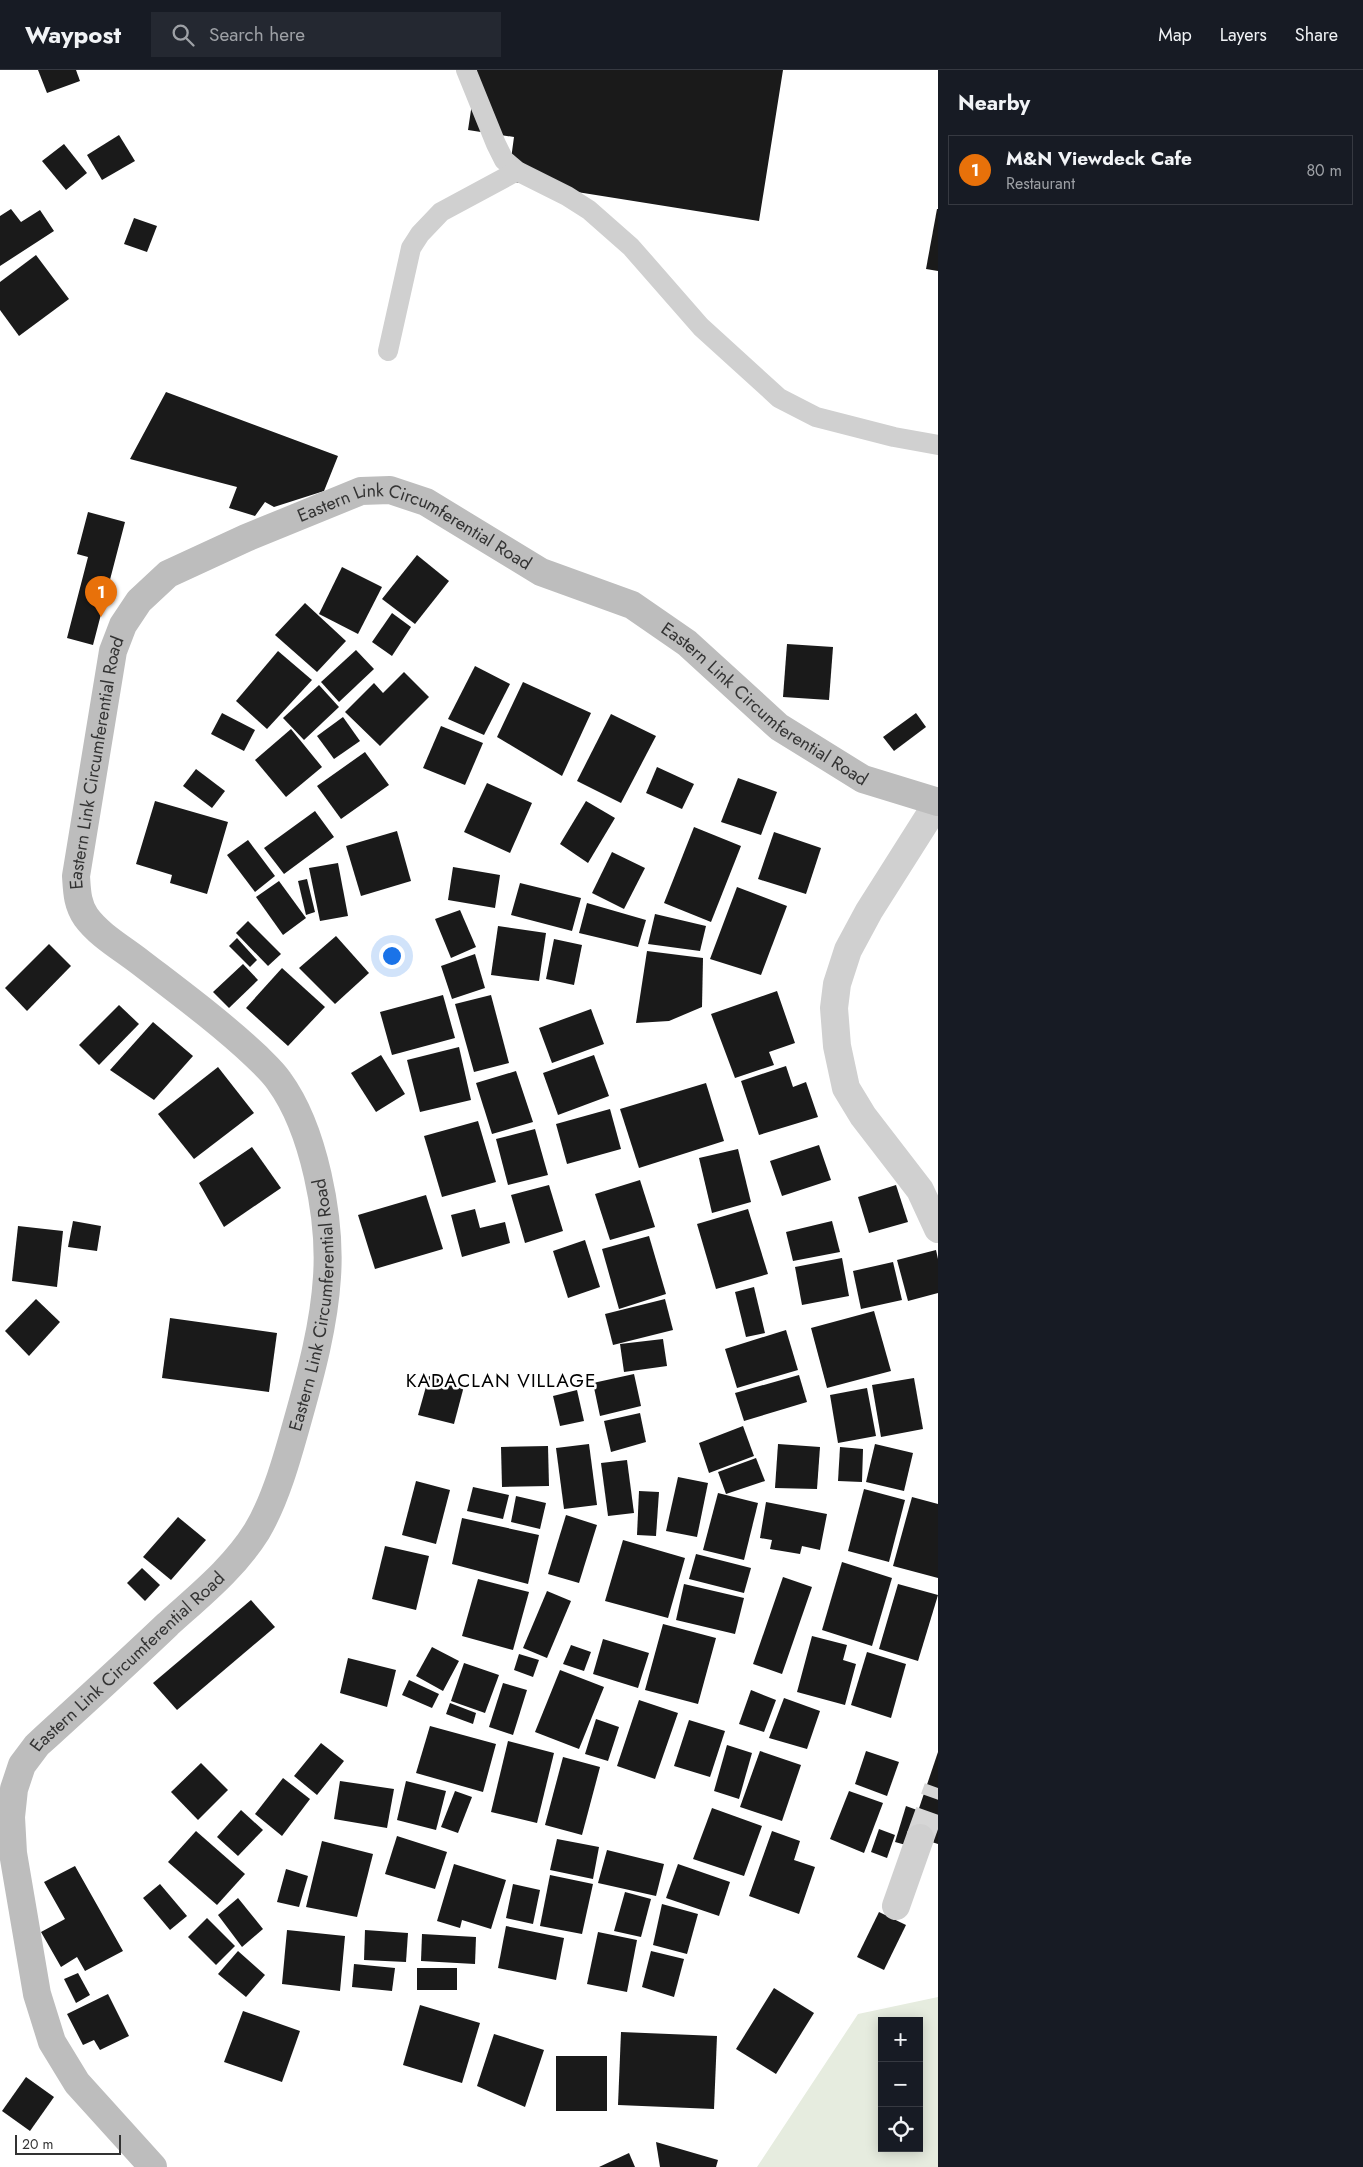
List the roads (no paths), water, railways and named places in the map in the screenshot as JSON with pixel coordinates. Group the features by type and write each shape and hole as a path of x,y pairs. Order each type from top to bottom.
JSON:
{"main road":[{"name":"Eastern Link Circumferential Road","path":"153,2167 77,2083 52,2042 37,1994 13,1853 11,1816 14,1789 22,1765 38,1745 232,1565 258,1530 292,1442 307,1386 328,1275 327,1239 322,1197 313,1156 297,1111 278,1079 256,1056 191,1001 103,933 86,917 77,897 76,876 113,651 123,625 139,601 168,574 246,538 361,491 390,490 426,502 541,572 632,605 687,643 779,727 863,779 938,802"}],"street":[{"path":"938,802 869,911 848,950 838,984 834,1008 837,1046 846,1088 863,1116 920,1190 938,1229"},
{"path":"896,1906 920,1838"}],"lane":[{"path":"466,70 504,160 517,171 567,196 589,210 631,247 702,328 779,398 816,417 894,437 938,445"},
{"path":"388,351 412,248 420,234 441,212 517,171"}],"tunnel":[{"path":"920,1838 938,1788"}],"place":[{"name":"M&N Viewdeck Cafe","path":"101,617"}],"district":[{"name":"KADACLAN VILLAGE","path":"501,1380"}]}
